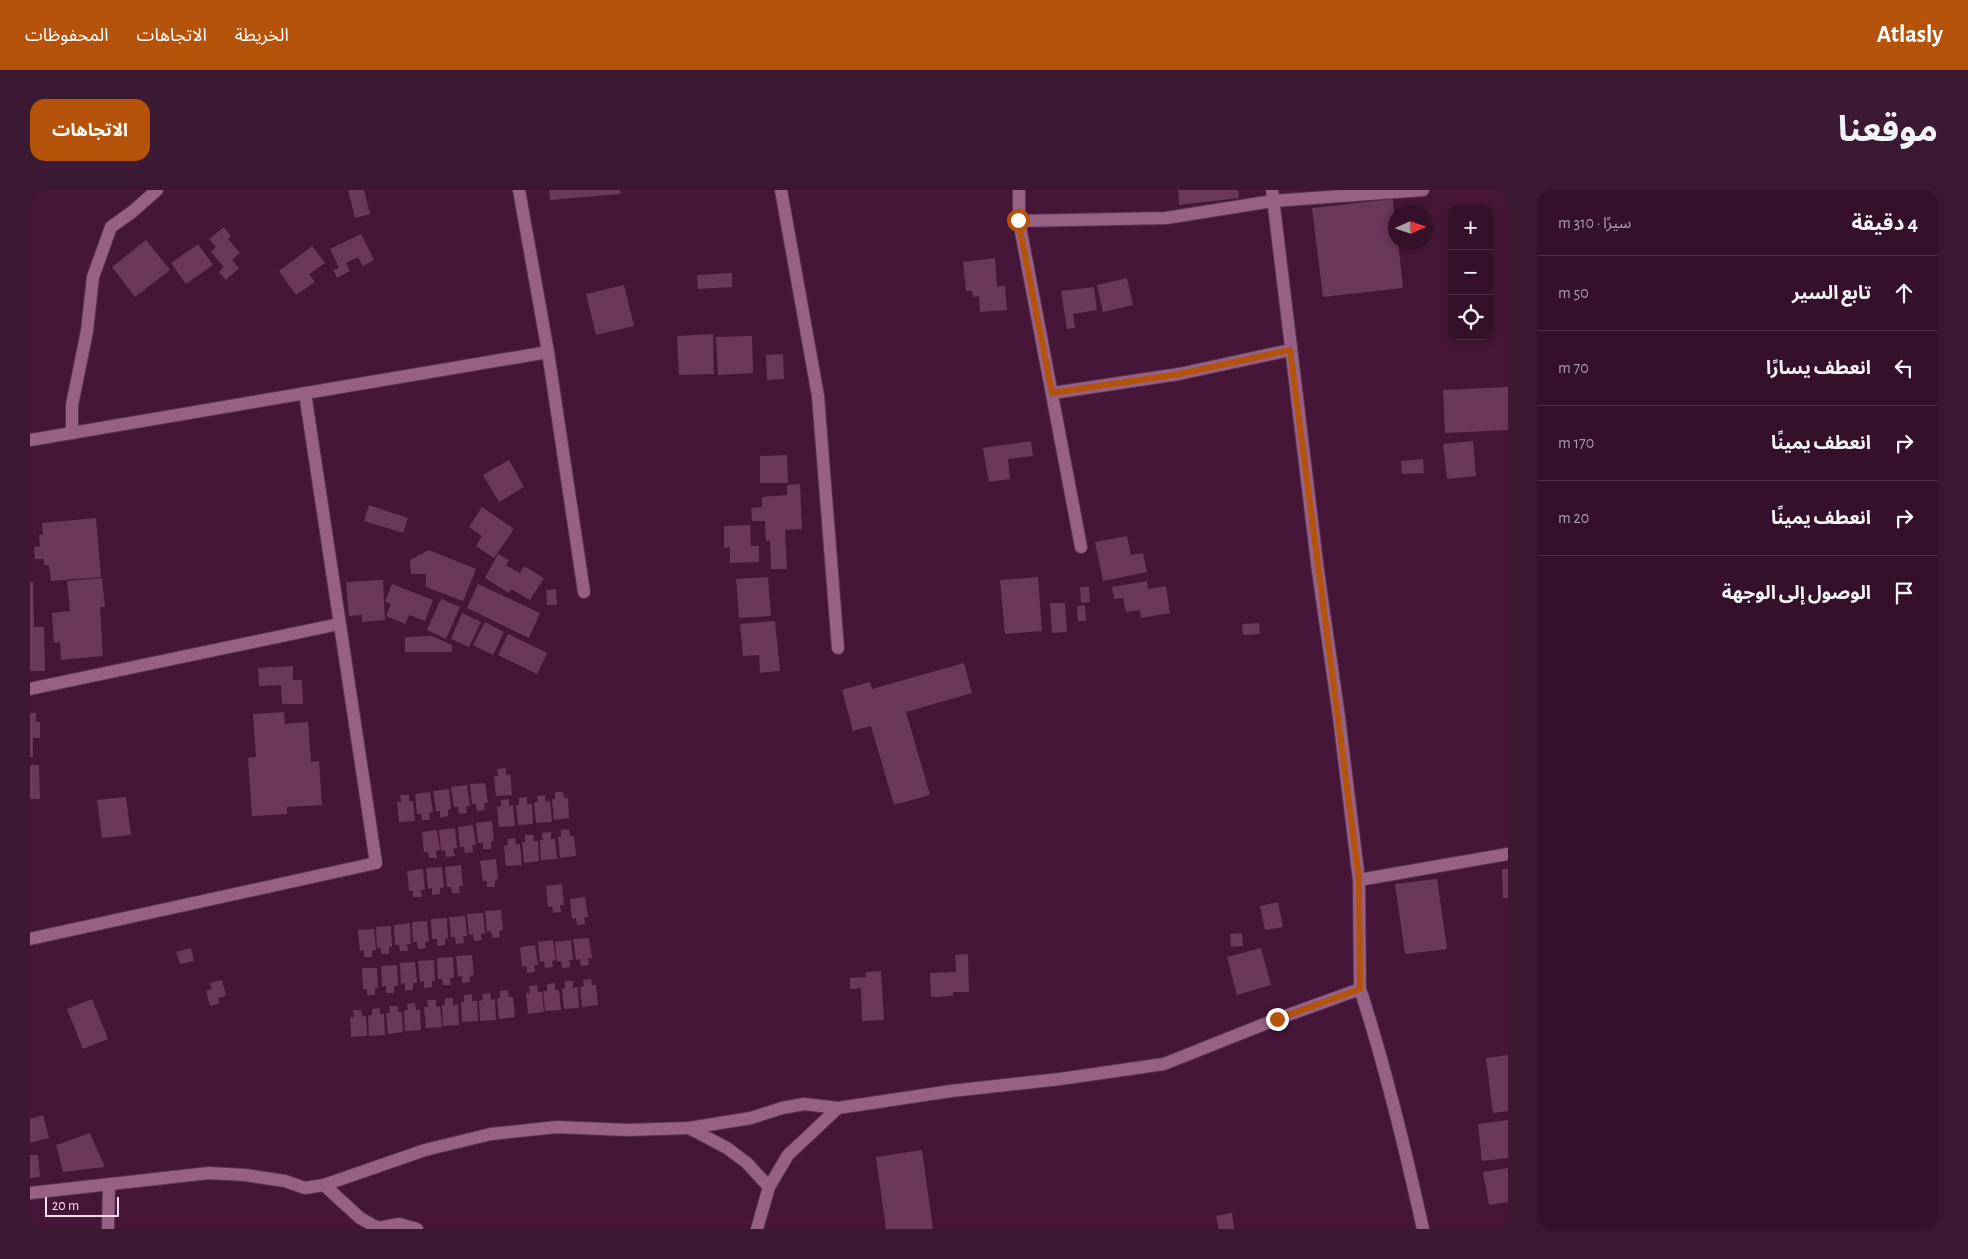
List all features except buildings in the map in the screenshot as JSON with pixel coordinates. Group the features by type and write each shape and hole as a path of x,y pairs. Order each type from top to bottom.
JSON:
{"street":[{"path":"72,433 72,406 87,331 93,277 111,228 157,190"},
{"path":"519,190 548,352 584,592"},
{"path":"781,190 818,396 838,648"},
{"path":"1018,190 1018,220 1081,547"},
{"path":"1018,220 1166,218 1272,196 1423,190"},
{"path":"1272,196 1290,350 1359,880 1360,989 1381,1052 1408,1158 1423,1229"},
{"path":"1052,393 1179,374 1290,350"},
{"path":"30,440 548,352"},
{"path":"30,939 376,864 305,393"},
{"path":"30,689 339,624"},
{"path":"1359,880 1508,854"},
{"path":"30,1193 209,1174 245,1175 285,1181 305,1188 324,1185 426,1150 491,1134 557,1127 627,1130 689,1128 751,1118 782,1108 804,1104 838,1108 951,1091 1060,1079 1164,1064 1360,989"},
{"path":"757,1229 769,1187 788,1155 838,1108"},
{"path":"689,1128 727,1148 747,1163 769,1187"},
{"path":"108,1229 109,1184"},
{"path":"324,1185 360,1218 378,1228 399,1224 418,1229"}],"route":[{"path":"1018,220 1052,393 1179,374 1290,350 1359,880 1360,989 1277,1019"}]}
